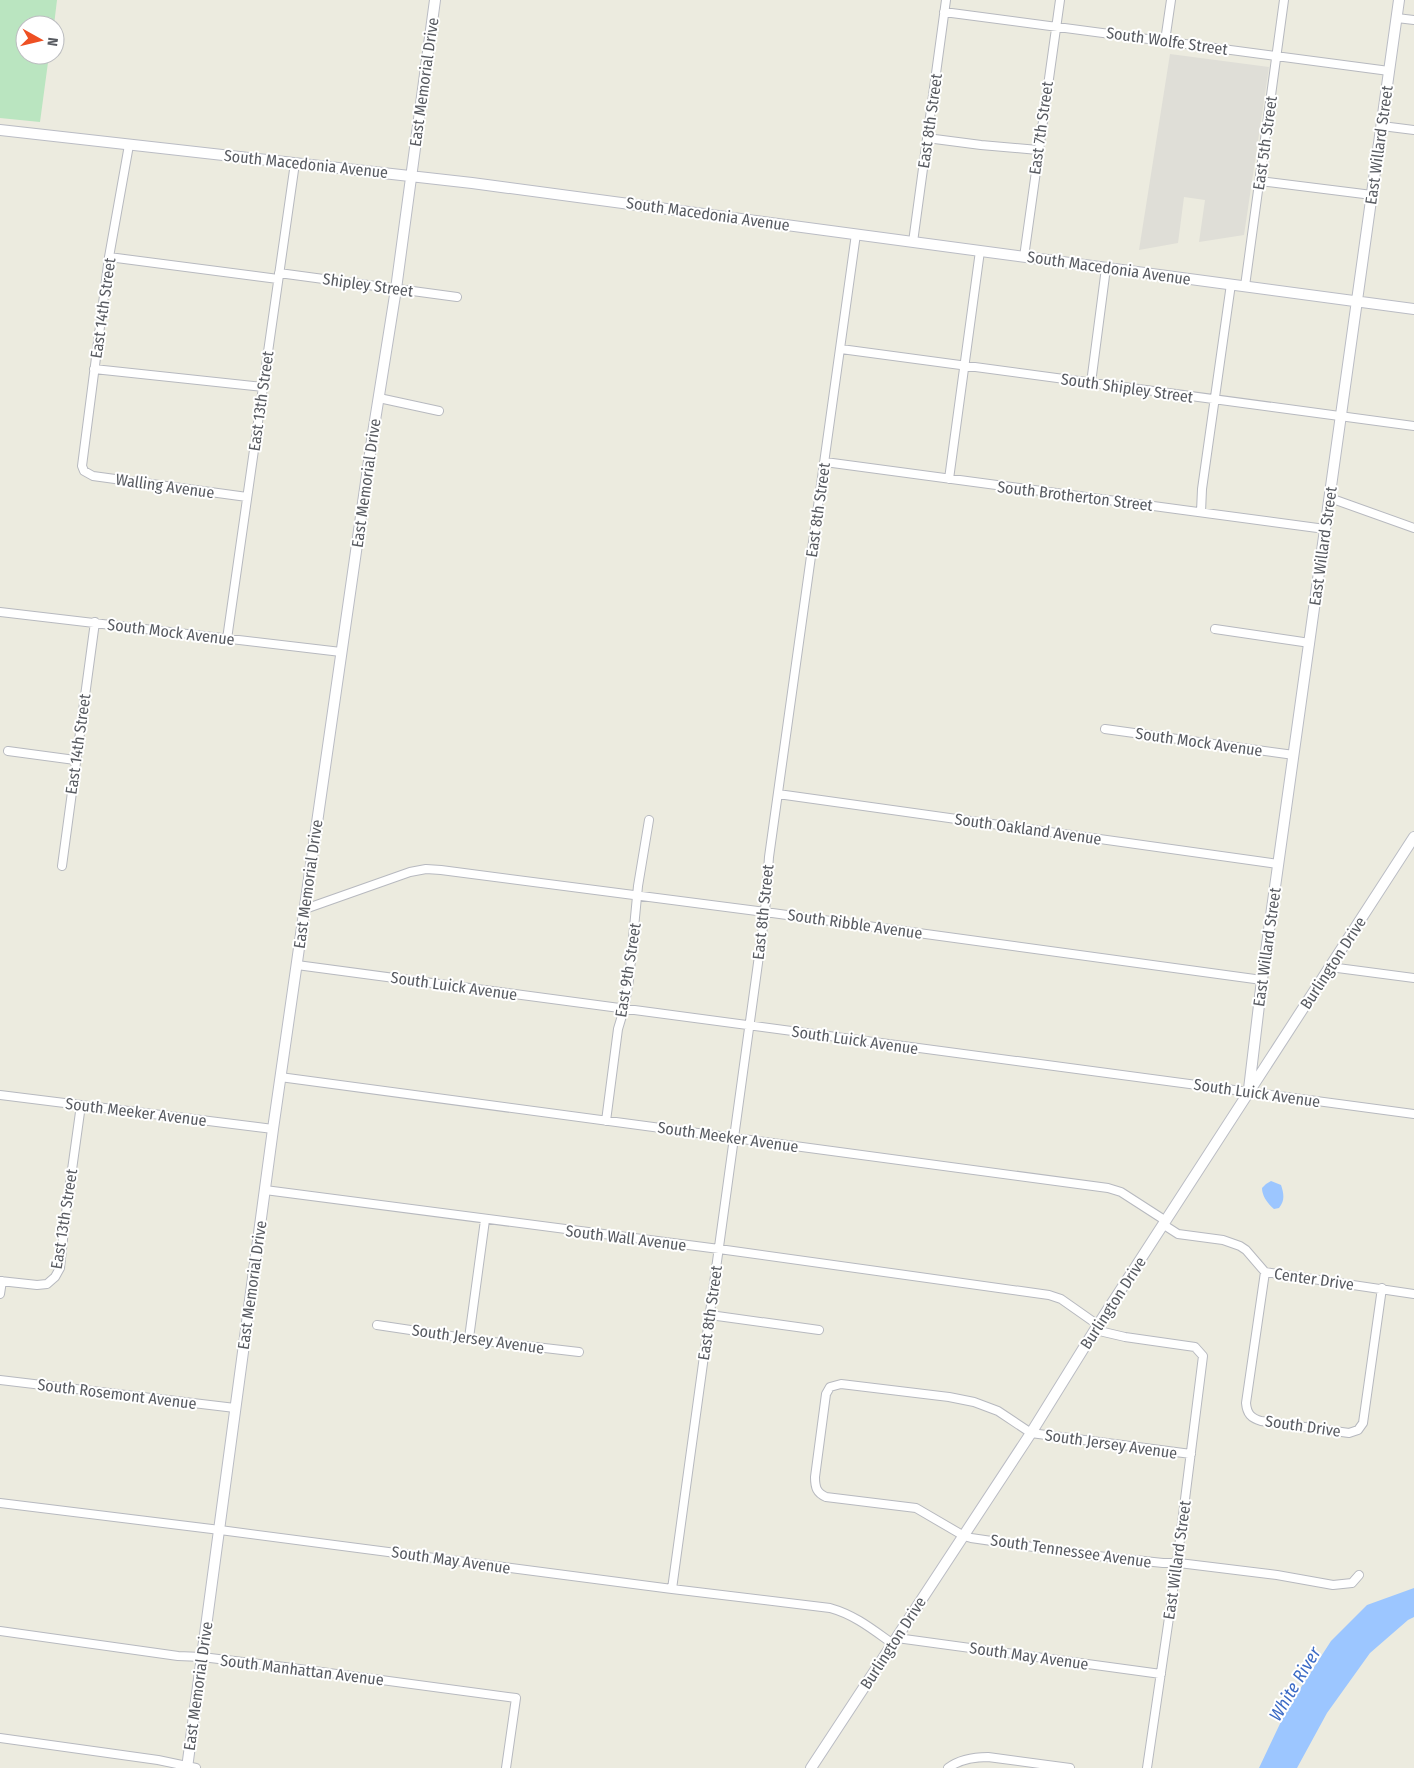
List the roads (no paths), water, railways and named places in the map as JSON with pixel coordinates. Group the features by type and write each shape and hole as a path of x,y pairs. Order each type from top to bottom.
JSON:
{"street":[{"name":"East Memorial Drive","path":"190,1767 202,1657 280,1077 396,289 435,0"},
{"name":"East 8th Street","path":"913,242 946,0"},
{"name":"East 7th Street","path":"1024,257 1060,0"},
{"path":"1165,41 1171,0"},
{"name":"East 5th Street","path":"1245,286 1284,0"},
{"name":"East Willard Street","path":"1249,1092 1262,980 1399,0"},
{"name":"South Wolfe Street","path":"944,12 1389,71"},
{"path":"1397,18 1414,20"},
{"path":"1382,126 1414,130"},
{"name":"South Macedonia Avenue","path":"0,130 412,176 1414,309"},
{"path":"927,138 1038,150"},
{"name":"East 14th Street","path":"84,471 82,461 109,257 130,145"},
{"name":"East 13th Street","path":"227,639 295,163"},
{"path":"1260,181 1372,194"},
{"name":"East 8th Street","path":"672,1589 750,1026 765,912 769,857 856,234"},
{"path":"949,479 980,251"},
{"name":"Shipley Street","path":"109,257 457,297"},
{"path":"1091,383 1106,268"},
{"path":"1201,512 1202,489 1231,284"},
{"name":"South Shipley Street","path":"841,349 1414,426"},
{"path":"94,369 263,387"},
{"path":"379,398 439,411"},
{"name":"South Brotherton Street","path":"825,462 1325,529"},
{"name":"Walling Avenue","path":"84,471 93,476 247,497"},
{"path":"1330,498 1414,528"},
{"name":"South Mock Avenue","path":"0,612 342,652"},
{"name":"East 14th Street","path":"62,866 95,622"},
{"path":"1215,629 1310,643"},
{"name":"South Mock Avenue","path":"1105,730 1294,755"},
{"path":"8,751 75,760"},
{"name":"South Oakland Avenue","path":"778,794 1278,864"},
{"name":"East 9th Street","path":"606,1121 618,1029 624,1009 649,820"},
{"name":"Burlington Drive","path":"811,1768 1031,1433 1097,1327 1414,837"},
{"name":"South Ribble Avenue","path":"305,909 410,872 426,869 638,895 1262,980"},
{"name":"South Luick Avenue","path":"297,965 1414,1114"},
{"path":"1330,967 1414,978"},
{"name":"South Meeker Avenue","path":"280,1077 1116,1190 1178,1234 1197,1237"},
{"name":"South Meeker Avenue","path":"0,1095 273,1129"},
{"name":"East 13th Street","path":"1,1281 37,1285 47,1284 55,1277 60,1268 81,1105"},
{"name":"South Wall Avenue","path":"265,1190 719,1249 1049,1295 1061,1299 1097,1327 1125,1337 1195,1347 1201,1352"},
{"path":"469,1338 485,1220"},
{"name":"Center Drive","path":"1197,1237 1223,1240 1240,1246 1246,1250 1265,1272 1414,1294"},
{"name":"South Drive","path":"1265,1272 1246,1403 1247,1409 1252,1417 1261,1421 1326,1430 1353,1433 1363,1423 1382,1288"},
{"path":"0,1294 1,1281"},
{"path":"710,1315 820,1330"},
{"name":"South Jersey Avenue","path":"377,1325 579,1352"},
{"name":"East Willard Street","path":"1147,1768 1177,1563 1203,1361 1201,1352"},
{"name":"South Rosemont Avenue","path":"0,1380 235,1408"},
{"name":"South Jersey Avenue","path":"818,1493 815,1486 815,1477 826,1394 831,1386 841,1384 949,1397 974,1402 998,1411 1031,1433 1191,1454"},
{"name":"South Tennessee Avenue","path":"818,1493 826,1497 916,1508 964,1536 1088,1555 1277,1575 1332,1585 1352,1583 1359,1575"},
{"name":"South May Avenue","path":"0,1503 830,1608 854,1617 895,1641 1161,1674"},
{"name":"South Manhattan Avenue","path":"0,1631 178,1656 202,1657 516,1698 506,1768"},
{"path":"0,1738 158,1760 190,1767"},
{"path":"948,1768 966,1759 982,1757 1070,1768"}],"water":[{"path":"1271,1181 1281,1185 1283,1194 1281,1205 1279,1208 1274,1209 1266,1200 1262,1191 1262,1188"},
{"path":"1414,1588 1414,1617 1370,1653 1327,1713 1297,1768 1259,1768 1287,1709 1331,1641 1367,1605"}],"water label":[{"name":"White River","path":"1295,1684"}]}
